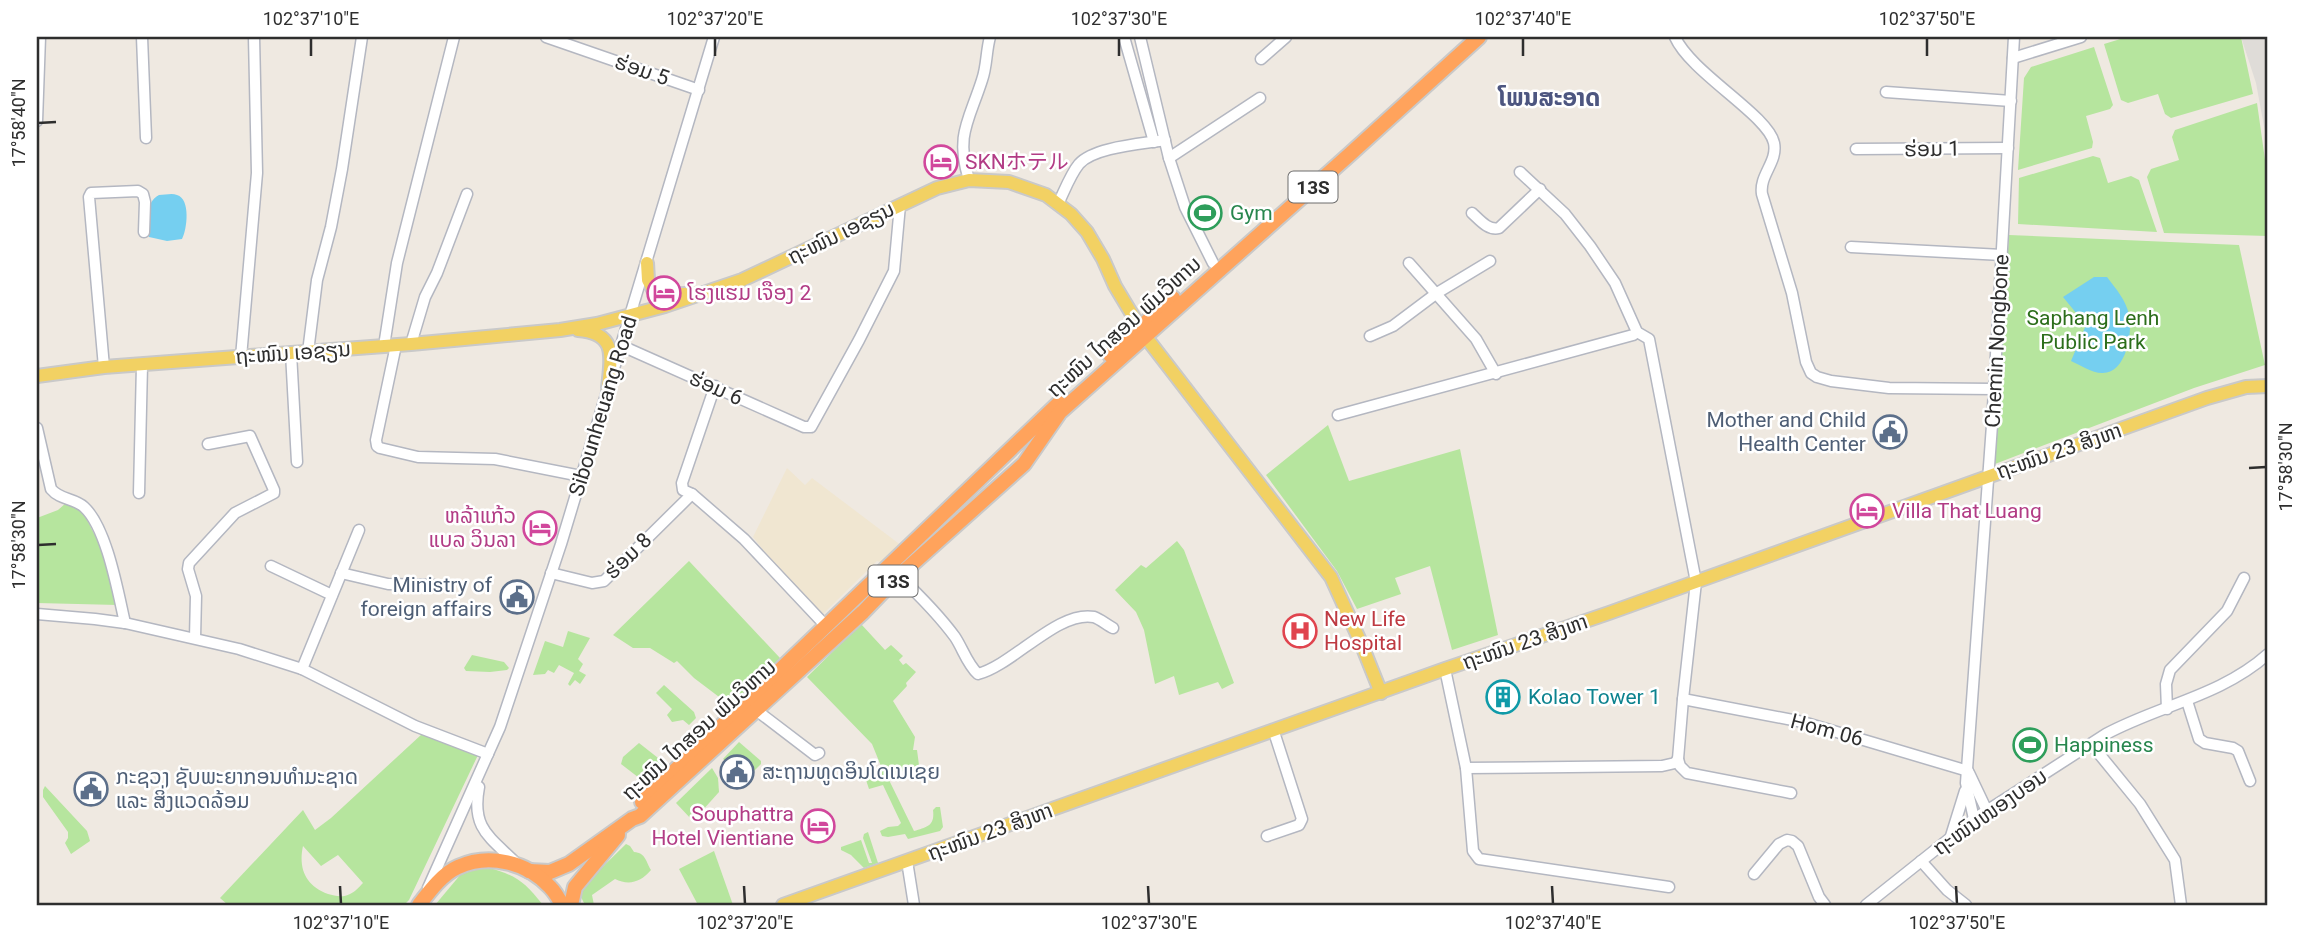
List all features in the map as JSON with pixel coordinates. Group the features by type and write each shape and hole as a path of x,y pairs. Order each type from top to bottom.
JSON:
{"highway":[{"name":"ຖະໜົນ ໄກສອນ ພົມວິຫານ","path":"689,764 756,710 1024,464 1060,412 1213,263 1354,141 1467,37"},
{"name":"ຖະໜົນ ໄກສອນ ພົມວິຫານ","path":"632,819 640,816 825,625 1143,331 1349,155 1479,37"},
{"name":"13S","path":"524,869 550,872 569,864 632,819"},
{"name":"13S","path":"571,905 575,887 632,819"},
{"name":"13S","path":"420,904 439,881 456,867 484,859 508,862 524,869 550,887 562,905"}],"main road":[{"name":"ຖະໜົນ ເອຊຽນ","path":"37,376 560,330 631,315 707,293 778,264 937,188 969,180 1009,182 1046,195 1071,214 1087,232 1143,331 1331,577 1381,693"},
{"path":"647,263 648,280 655,293 673,296 707,293"},
{"path":"560,330 594,333 603,338 609,346 612,368 608,388"},
{"name":"ຖະໜົນ 23 ສິງຫາ","path":"783,905 2207,398 2246,387 2268,386"}],"street":[{"path":"37,121 40,37"},
{"path":"142,37 146,138"},
{"path":"241,357 257,173 254,37"},
{"path":"308,352 317,280 342,169 362,37"},
{"path":"454,37 397,263 377,446 380,449 418,457 495,459 581,476"},
{"name":"ຮ່ອມ 5","path":"546,37 699,90"},
{"name":"Sibounheuang Road","path":"420,904 500,727 622,346 714,37"},
{"path":"969,180 962,159 962,144 983,77 990,37"},
{"path":"1124,37 1159,141 1169,158 1185,207 1213,263"},
{"path":"1140,37 1159,141"},
{"path":"1261,60 1274,41 1286,37"},
{"path":"1675,37 1710,79 1763,124 1772,136 1774,157 1761,188 1792,292 1806,362 1811,373 1831,381 1889,388 1994,389"},
{"name":"Chemin Nongbone","path":"1974,819 1966,783 1969,771 1994,389 2014,37"},
{"path":"2013,58 2081,37"},
{"path":"1886,92 2011,101"},
{"path":"1169,158 1260,98"},
{"path":"1058,204 1075,170 1087,157 1159,141"},
{"name":"ຮ່ອມ 1","path":"1856,149 2008,148"},
{"path":"1520,172 1565,214 1597,255 1615,283 1637,332 1649,339 1696,582 1683,699 1678,759 1680,766 1687,773 1791,793"},
{"path":"1472,213 1488,227 1499,228 1540,189"},
{"path":"104,368 89,197 91,193 138,191 143,194 144,232"},
{"path":"411,344 425,297 467,194"},
{"name":"ຮ່ອມ 6","path":"622,346 804,427 811,427 894,271 900,205"},
{"path":"1851,247 2002,255"},
{"path":"1370,336 1393,327 1437,293 1490,261"},
{"path":"1409,263 1476,338 1496,373"},
{"path":"1338,415 1637,332"},
{"path":"291,354 297,462"},
{"path":"139,493 142,365"},
{"path":"715,386 682,483 683,490 692,494 744,539 825,625"},
{"path":"37,428 51,489 56,495 82,505 93,519 112,564 125,624"},
{"path":"195,638 196,596 188,569 189,563 235,513 274,493 250,436 208,444"},
{"name":"ຮ່ອມ 8","path":"551,573 592,583 604,581 692,494"},
{"path":"302,669 359,530"},
{"path":"271,566 332,595"},
{"path":"341,573 388,584 434,586"},
{"path":"899,576 953,635 978,674 995,667 1069,619 1095,618 1112,628"},
{"path":"2167,709 2166,684 2170,670 2227,611 2244,578"},
{"path":"37,614 94,619 195,638 302,669 415,726 488,754"},
{"name":"ຖະໜົນໜອງບອນ","path":"1866,905 1974,819 2091,744 2123,725 2187,701 2237,678 2268,654"},
{"path":"1445,669 1466,768 1473,851 1479,859 1669,887"},
{"name":"Hom 06","path":"1683,699 1803,722 1969,771"},
{"path":"2187,701 2201,741 2238,751 2250,781"},
{"path":"756,710 815,755 819,753"},
{"path":"1267,836 1298,825 1301,818 1274,732"},
{"path":"2091,744 2140,804 2175,860 2181,905"},
{"path":"1466,768 1662,766 1675,763 1678,759"},
{"name":"Chemin Nongbone","path":"1969,771 1987,811"},
{"name":"Sibounheuang Road","path":"481,772 476,801 477,818 487,834 524,869"},
{"path":"1951,836 1966,783"},
{"path":"1754,874 1779,844 1792,841 1798,846 1819,897 1825,905"},
{"path":"1921,860 1947,890 1966,905"},
{"path":"908,861 914,905"}],"shaded area":[{"path":"2241,37 2268,37 2268,148 2256,83"},
{"path":"787,468 805,485 812,478 902,546 883,563 877,561 823,614 783,575 753,537"}],"green space":[{"path":"2127,37 2241,37 2253,94 2171,118 2165,114 2158,94 2128,103 2121,100 2104,44"},
{"path":"2094,47 2113,105 2110,109 2086,116 2092,148 2018,170 2024,78 2031,67"},
{"path":"2257,103 2268,181 2268,236 2164,233 2147,177 2151,169 2179,160 2172,137 2175,130"},
{"path":"2093,156 2100,158 2108,183 2131,176 2139,180 2157,232 2018,224 2019,178"},
{"name":"Saphang Lenh Public Park","path":"2009,235 2239,245 2265,365 2194,388 1995,464"},
{"path":"1328,425 1349,481 1460,449 1498,635 1452,650 1430,566 1395,578 1401,594 1357,609 1337,571 1266,475"},
{"path":"66,503 82,510 109,563 118,605 37,603 37,518 58,510"},
{"path":"1177,541 1184,550 1234,683 1222,689 1218,682 1179,695 1174,676 1155,684 1144,630 1136,612 1115,590 1141,565 1146,568"},
{"path":"689,561 780,658 731,706 694,678 677,661 674,663 650,648 633,648 613,635"},
{"path":"861,624 885,650 891,645 903,656 899,660 903,665 906,663 916,672 893,701 915,737 913,750 917,750 919,765 890,776 889,780 914,831 929,825 933,819 933,810 940,807 943,827 940,831 908,839 905,834 882,836 880,831 901,823 883,785 869,789 866,780 883,771 872,744 807,677"},
{"path":"568,631 590,638 578,659 583,664 579,671 586,675 580,684 575,680 570,686 568,684 574,673 559,665 554,673 548,670 545,674 533,675 545,641 563,647"},
{"path":"472,655 504,662 509,668 490,672 466,671 464,668"},
{"path":"664,685 694,712 696,718 689,725 683,720 672,722 667,715 672,709 656,693"},
{"path":"422,734 478,755 409,900 404,905 228,905 220,898 303,810 315,830","holes":["303,846 321,866 338,855 363,883 345,896 320,891 305,876"]},
{"path":"739,742 761,761 749,776 745,776 723,759"},
{"path":"639,743 667,765 647,784 621,764 623,757"},
{"path":"712,768 718,778 719,792 693,821 676,803"},
{"path":"45,786 87,831 90,841 71,854 65,843 68,832 43,797"},
{"path":"868,832 878,863 864,868 851,855 841,850 841,847 861,840 869,863 872,863 863,838"},
{"path":"626,844 643,856 651,870 634,882 615,879 592,895 594,905 585,905 580,895 582,887"},
{"path":"714,851 733,905 698,905 679,869"},
{"path":"486,867 519,880 543,905 435,905 461,874"}],"water":[{"path":"175,194 184,202 186,222 182,239 167,241 149,237 149,208 154,198"},
{"path":"2094,277 2107,277 2126,304 2129,315 2130,332 2126,351 2117,367 2110,372 2090,370 2071,361 2086,325 2063,297"}],"place":[{"name":"SKNホテル","path":"941,162"},
{"name":"Gym","path":"1205,213"},
{"name":"ໂຮງແຮມ ເຈືອງ 2","path":"664,293"},
{"name":"Mother and Child Health Center","path":"1890,432"},
{"name":"Villa That Luang","path":"1867,511"},
{"name":"ຫລ້າແກ້ວ ແບລ ວິນລາ","path":"540,528"},
{"name":"Ministry of foreign affairs","path":"517,597"},
{"name":"New Life Hospital","path":"1300,631"},
{"name":"Kolao Tower 1","path":"1503,697"},
{"name":"Happiness","path":"2030,745"},
{"name":"ສະຖານທູດອິນໂດເນເຊຍ","path":"737,772"},
{"name":"ກະຊວງ ຊັບພະຍາກອນທຳມະຊາດ ແລະ ສິ່ງແວດລ້ອມ","path":"91,789"},
{"name":"Souphattra Hotel Vientiane","path":"818,826"}],"district":[{"name":"ໂພນສະອາດ","path":"1549,98"}]}
